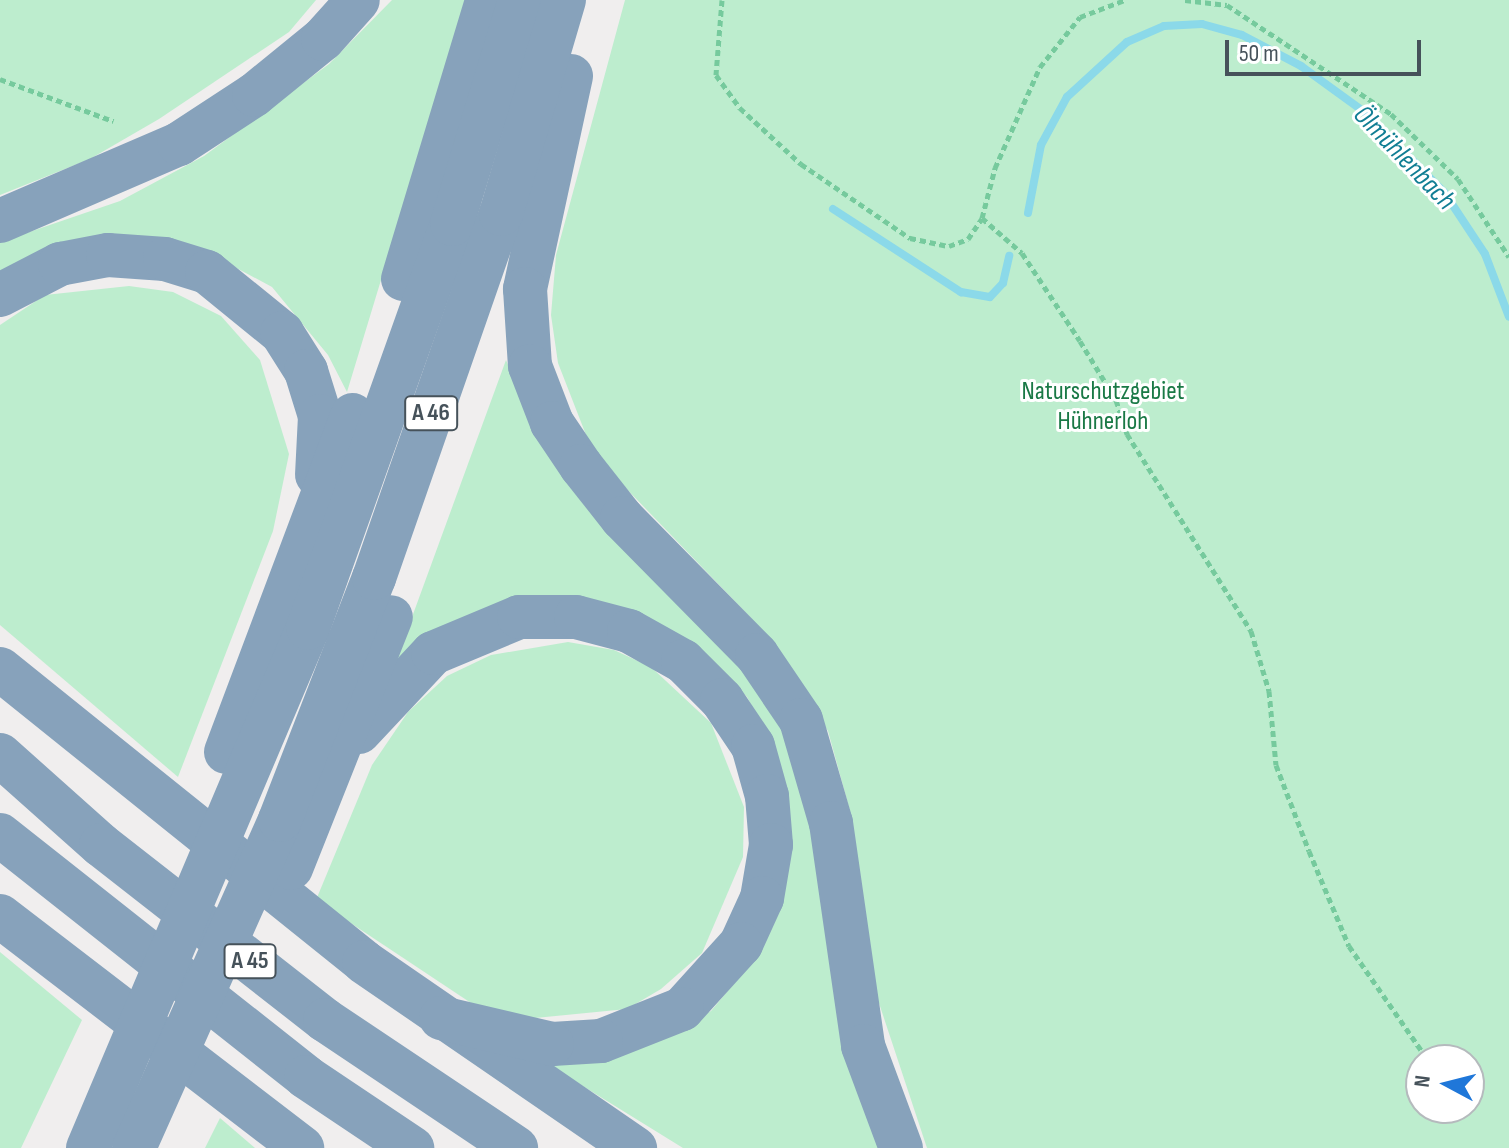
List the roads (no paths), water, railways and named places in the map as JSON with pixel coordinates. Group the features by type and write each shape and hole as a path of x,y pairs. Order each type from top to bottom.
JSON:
{"highway":[{"path":"0,221 179,144 254,95 323,39 358,0"},
{"path":"249,691 393,310 487,0"},
{"name":"A 46","path":"224,796 382,423 452,224 520,0"},
{"name":"A 46","path":"88,1148 135,1125 292,828 374,578 486,258 564,0"},
{"path":"336,767 449,457 571,76 592,0"},
{"path":"571,76 525,289 530,366 552,423 581,466 622,518 757,655 801,720 831,823 863,1046 901,1148"},
{"path":"0,295 60,264 108,255 165,259 207,272 282,333 306,371 320,416 317,487 249,691 224,796 135,1125 59,1148"},
{"path":"292,828 373,711 433,653 519,617 576,617 629,631 683,661 722,700 753,746 767,796 771,845 762,898 741,944 701,992 643,1029 601,1041 510,1039 441,1018"},
{"path":"0,669 122,773 441,1018 635,1148"},
{"name":"A 45","path":"0,755 101,845 325,1020 516,1148"},
{"name":"A 45","path":"0,835 306,1077 412,1148"},
{"path":"0,916 292,1143"}],"waterway":[{"name":"Ölmühlenbach","path":"1028,213 1041,145 1067,97 1127,42 1164,26 1202,24 1242,35 1301,66 1366,113 1444,192 1485,254 1509,317"},
{"name":"Ölmühlenbach","path":"833,209 961,292 990,297 1003,283 1009,256"}],"park label":[{"name":"Naturschutzgebiet Hühnerloh","path":"1103,407"}]}
